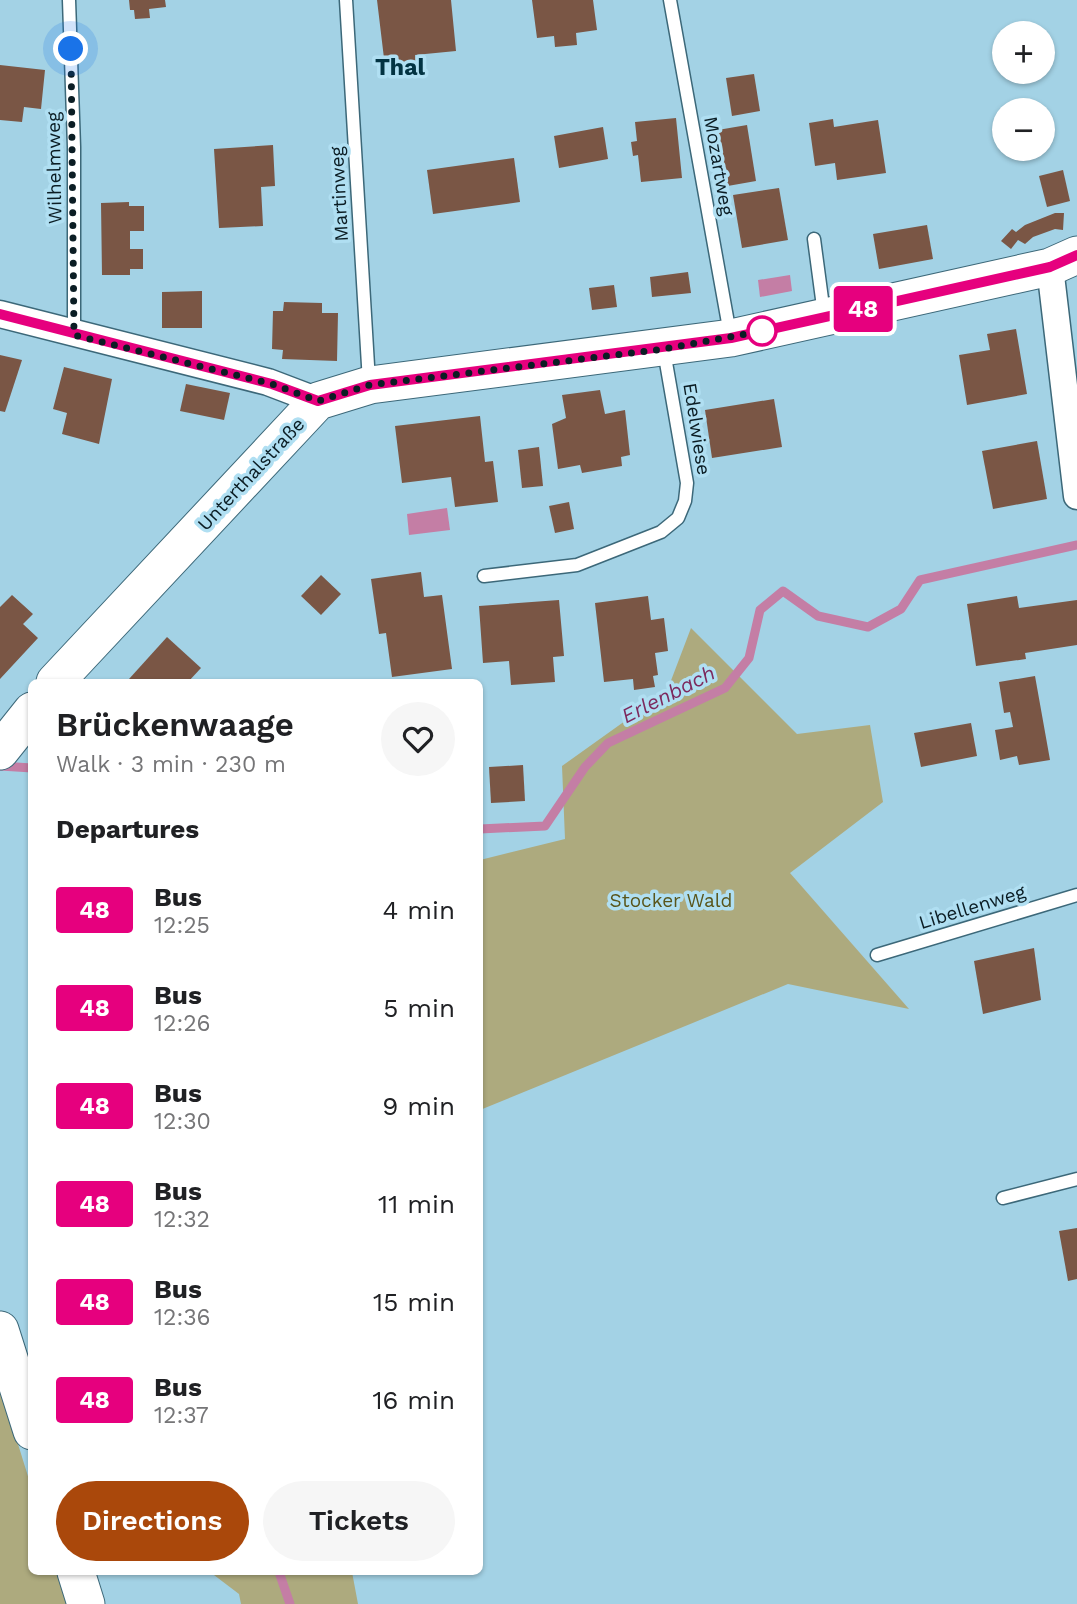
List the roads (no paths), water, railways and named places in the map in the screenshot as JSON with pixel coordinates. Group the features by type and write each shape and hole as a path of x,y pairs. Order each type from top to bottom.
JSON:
{"street":[{"path":"1064,261 1077,496"},
{"name":"Unterthalstraße","path":"58,679 318,401 370,385 664,349 731,338 1064,261"},
{"path":"0,314 272,384 318,401"},
{"path":"0,1330 28,1418"},
{"path":"77,1575 86,1604"}],"lane":[{"name":"Wilhelmweg","path":"69,0 74,147 74,335"},
{"name":"Martinweg","path":"346,0 370,385"},
{"name":"Mozartweg","path":"670,0 731,338"},
{"path":"814,239 824,318"},
{"name":"Edelwiese","path":"484,576 577,565 661,532 678,518 685,501 687,483 664,349"},
{"name":"Libellenweg","path":"877,956 1077,895"},
{"path":"1003,1198 1077,1179"}],"waterway":[{"name":"Erlenbach","path":"483,829 545,826 585,767 608,743 725,688 749,658 760,610 783,591 818,616 868,627 901,609 920,580 1077,545"},
{"name":"Erlenbach","path":"0,766 28,768"},
{"path":"280,1575 290,1604"}],"district":[{"name":"Thal","path":"400,67"}],"park label":[{"name":"Stocker Wald","path":"671,900"}]}
